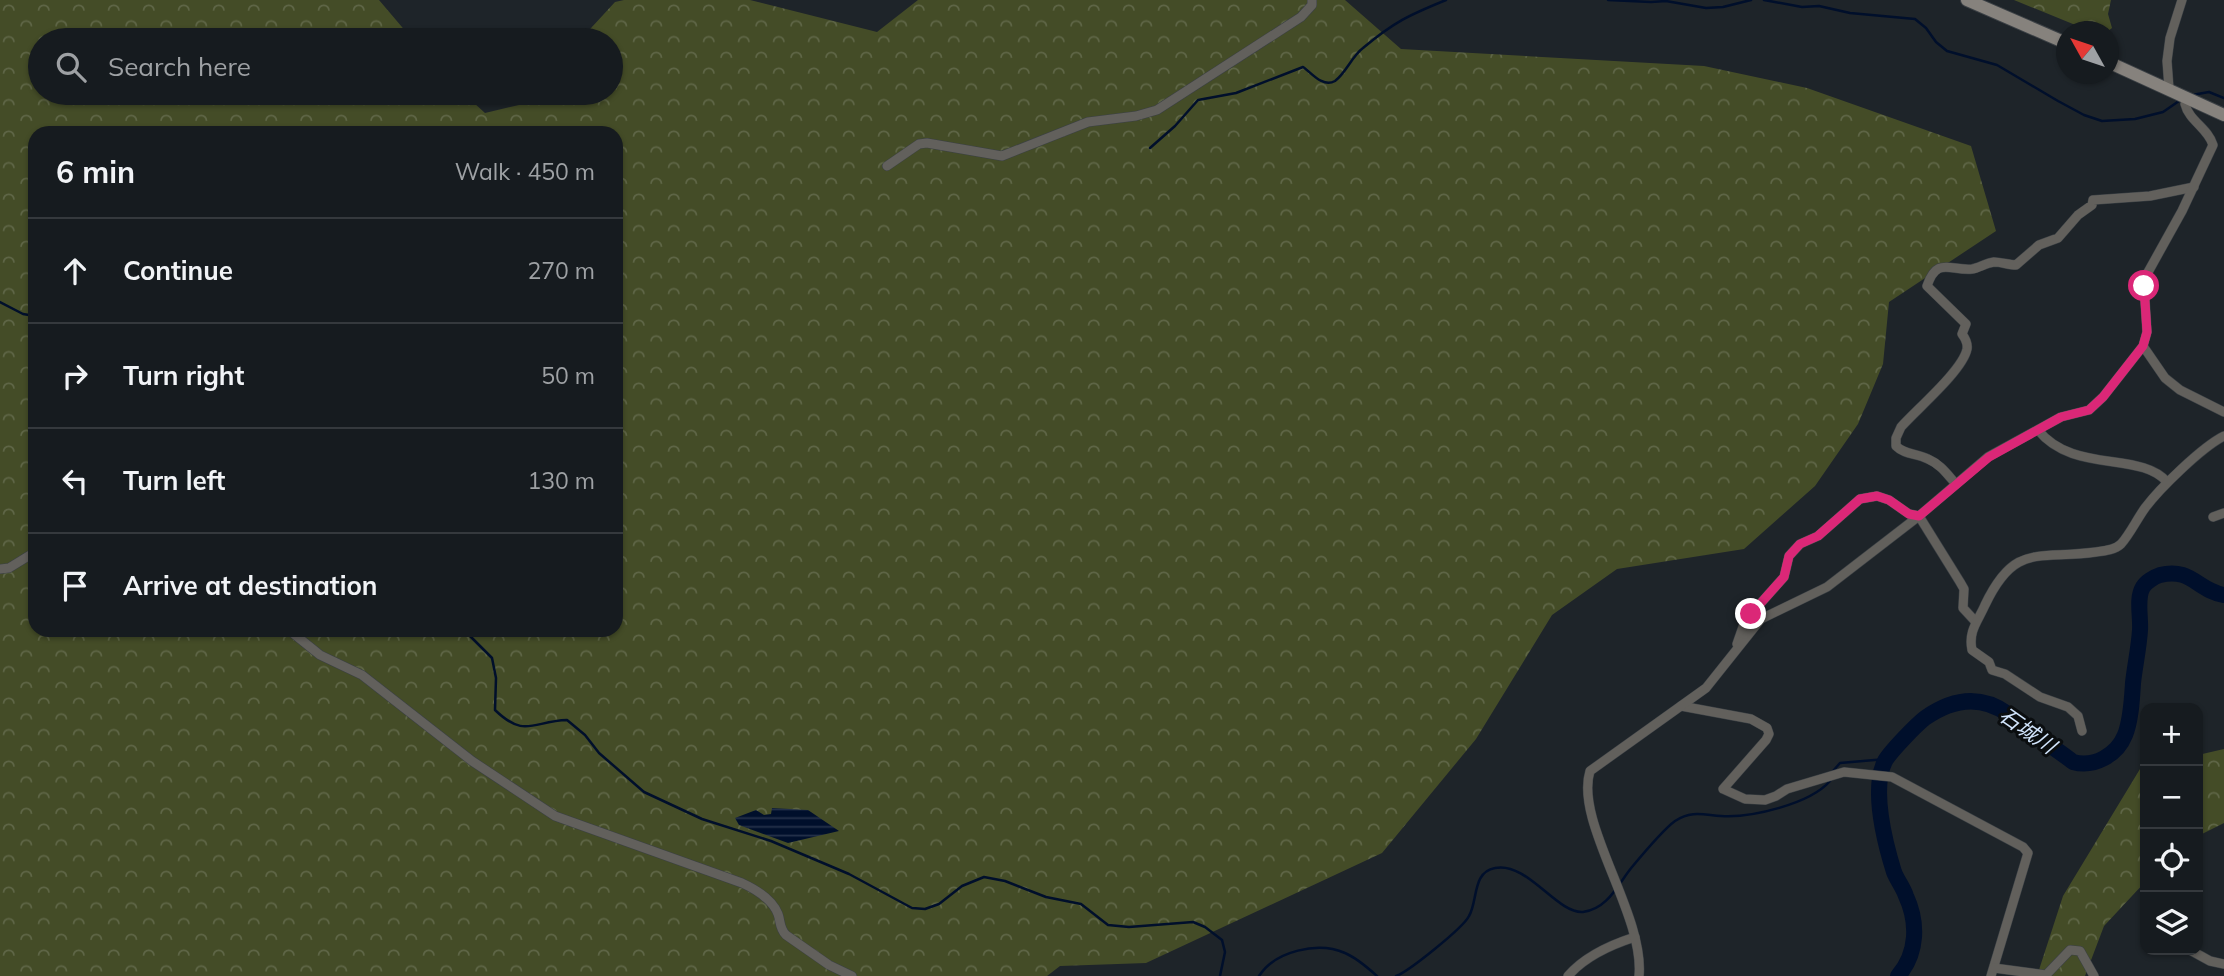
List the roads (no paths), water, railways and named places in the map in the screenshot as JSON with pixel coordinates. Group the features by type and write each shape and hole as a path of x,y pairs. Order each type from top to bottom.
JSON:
{"street":[{"path":"887,166 919,144 1002,156 1088,122 1136,116 1157,110 1301,17 1312,5 1312,0"},
{"path":"1967,0 2056,38"},
{"path":"2169,88 2167,61 2170,38 2182,0"},
{"path":"2119,66 2224,115"},
{"path":"1639,976 1640,965 1635,937 1594,819 1586,784 1590,771 1706,688 1761,619 1827,587 1919,516 1989,457 2061,417 2089,410 2103,397 2143,346 2147,332 2144,286 2147,274 2194,187 2213,145 2211,136 2187,113 2185,104 2188,98"},
{"path":"1955,483 1940,466 1928,459 1902,453 1896,446 1901,427 1958,367 1967,350 1967,342 1962,334 1966,324 1927,286 1936,269 1945,266 1972,269 1994,262 2016,265 2039,245 2058,238 2078,215 2092,205 2092,200 2150,195 2194,187"},
{"path":"2143,346 2165,378 2180,390 2224,412"},
{"path":"2038,430 2050,442 2082,458 2149,468 2160,473 2167,482"},
{"path":"2082,731 2078,716 2068,707 2040,697 2005,674 1993,670 1989,662 1972,650 1975,621 1993,587 2018,562 2027,557 2105,551 2120,545 2167,482 2224,436"},
{"path":"1735,652 1744,624 1784,577 1789,556 1800,544 1818,536 1860,499 1877,496 1889,500 1909,514 1919,516 1961,582 1964,589 1963,608 1975,621"},
{"path":"2213,517 2224,513"},
{"path":"0,569 9,568 28,556"},
{"path":"298,637 320,654 362,675 472,761 555,816 755,889 775,907 780,917 781,930 786,935 829,965 852,976"},
{"path":"1681,706 1751,719 1768,728 1766,740 1723,789 1728,793 1745,799 1765,800 1787,789 1844,772 1892,777 2023,847 2028,853 1992,972 2046,975 2070,950 2080,951 2094,976"},
{"path":"1568,976 1593,955 1635,937"},
{"path":"2199,955 2224,964"}],"water":[{"path":"772,808 808,810 839,831 788,843 739,825 735,818 756,810 764,815 771,814"}],"waterway":[{"path":"1150,148 1175,126 1198,100 1236,93 1303,67 1321,81 1335,81 1359,51 1393,25 1446,0"},
{"path":"1608,0 1666,1 1706,8 1751,0"},
{"path":"1764,0 1802,7 1819,6 1850,13 1915,19 1947,51 1997,65 2084,115 2102,121 2135,119 2163,112 2179,101"},
{"path":"2192,95 2209,92 2224,98"},
{"path":"0,302 28,315"},
{"name":"石城川","path":"1898,976 1909,957 1914,927 1910,906 1894,872 1879,801 1881,773 1892,751 1921,721 1935,712 1956,703 1977,701 2008,714 2073,762 2089,763 2104,758 2121,742 2129,723 2140,625 2140,597 2144,585 2160,575 2171,573 2187,577 2215,593 2224,595"},
{"path":"471,637 492,658 496,678 495,710 505,719 522,726 567,720 585,735 599,753 644,792 702,819 771,841 849,874 912,908 925,909 939,904 962,886 984,877 1005,881 1046,897 1081,904 1108,925 1129,927 1193,922 1222,940 1225,952 1220,976"},
{"path":"1833,771 1840,763 1886,759"},
{"path":"1396,976 1412,967 1465,922 1472,910 1479,881 1488,871 1507,868 1519,872 1563,905 1583,912 1592,910 1606,901 1632,867 1675,821 1693,814 1748,815 1779,808 1809,796 1830,781"},
{"path":"1259,976 1275,960 1310,948 1334,950 1349,955 1377,976"}]}
